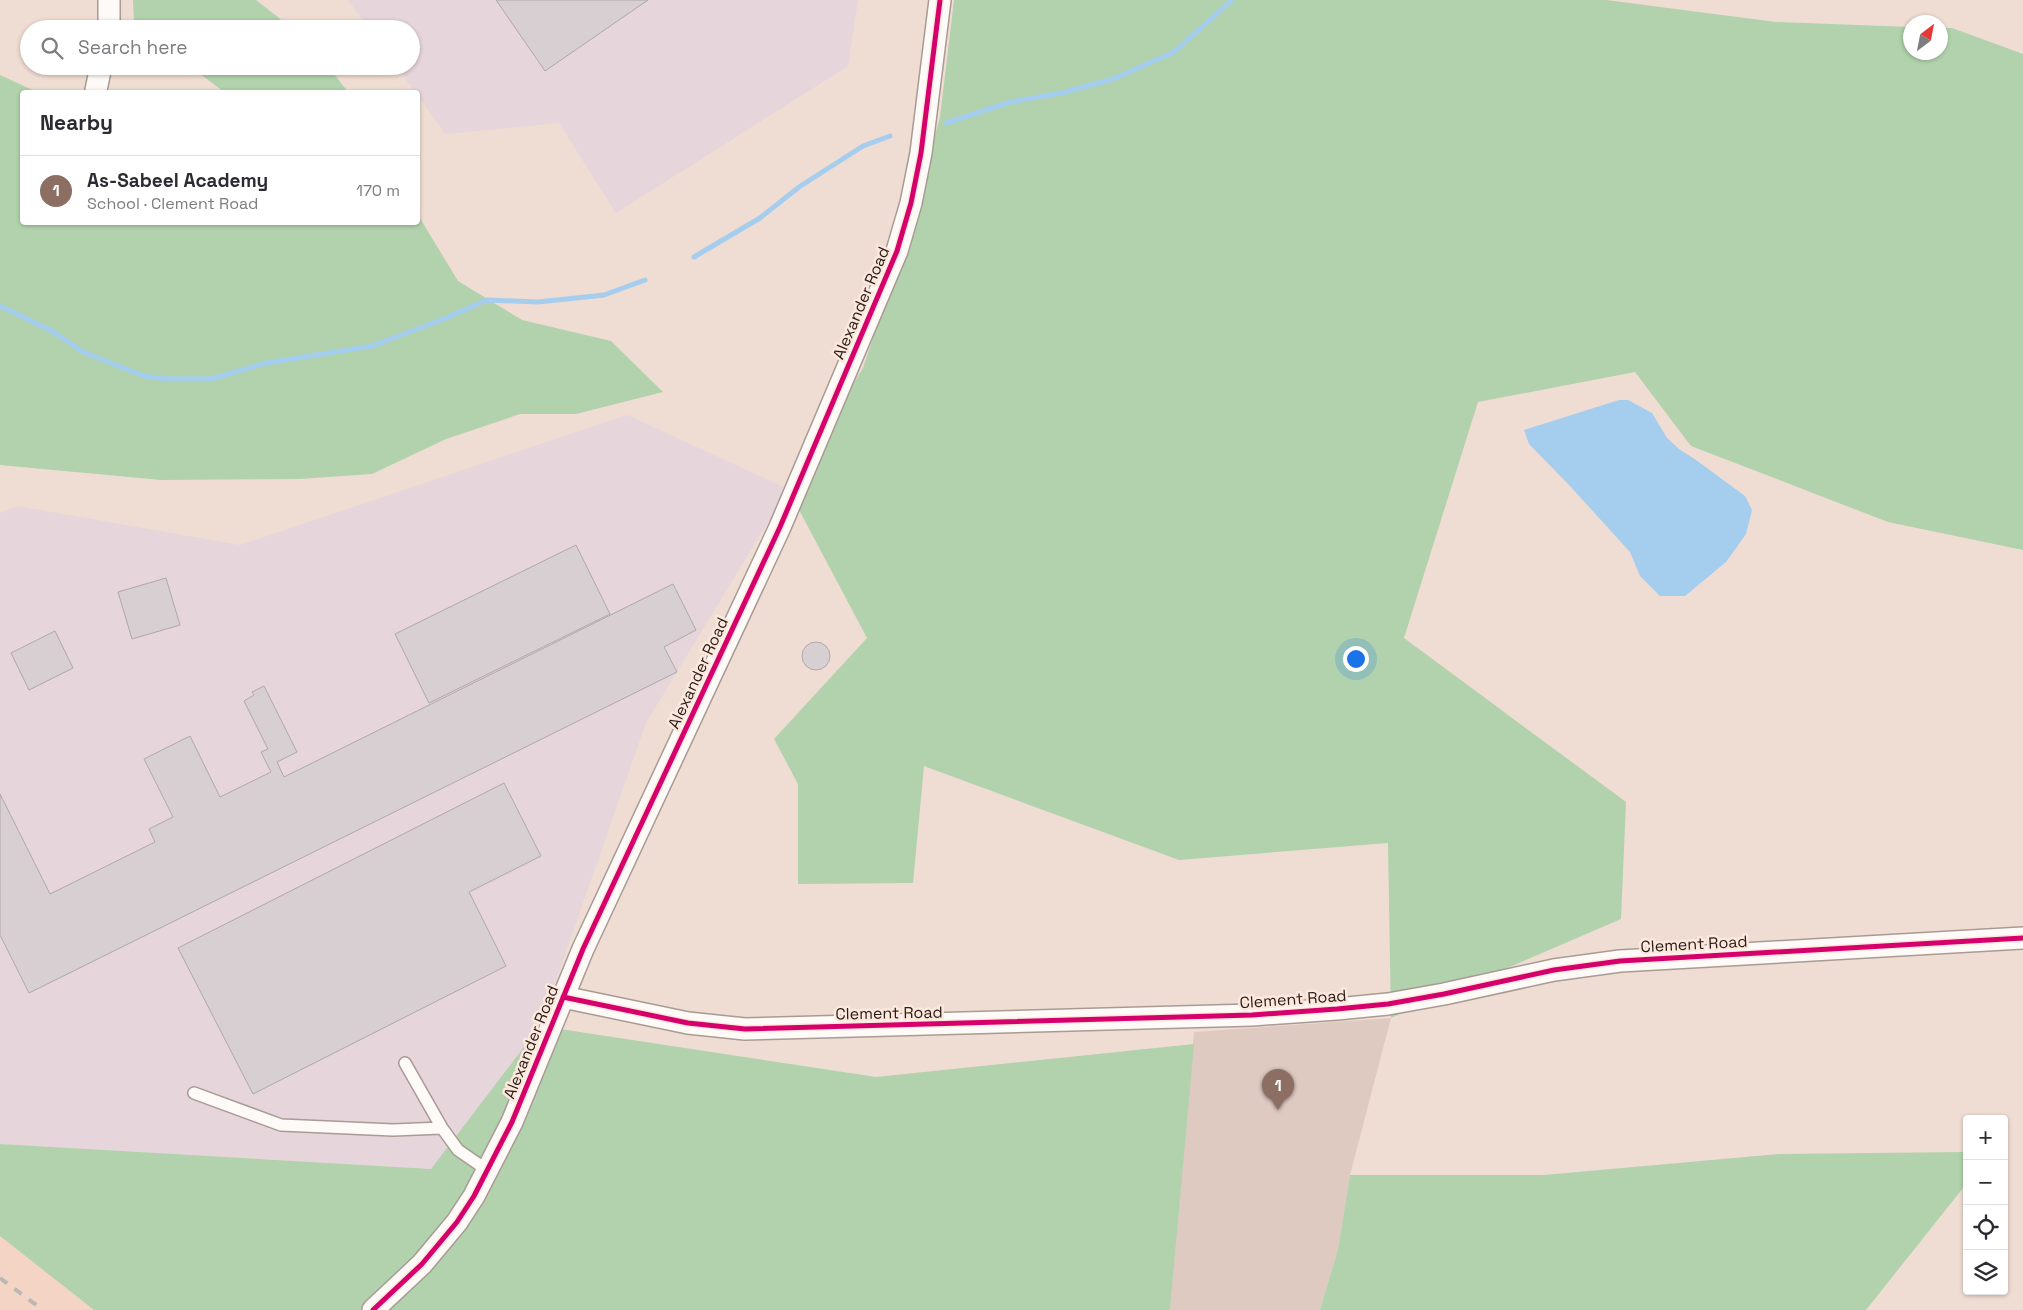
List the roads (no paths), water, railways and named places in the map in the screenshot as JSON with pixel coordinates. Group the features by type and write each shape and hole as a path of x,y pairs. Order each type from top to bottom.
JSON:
{"street":[{"path":"109,0 109,20"},
{"name":"Alexander Road","path":"374,1310 440,1244 465,1209 512,1122 583,949 780,527 894,258 911,203 920,153 940,0"},
{"path":"96,90 99,75"},
{"name":"Clement Road","path":"563,997 688,1023 745,1029 1252,1015 1388,1004 1554,970 1620,960 2023,938"}],"lane":[{"path":"405,1063 442,1128 458,1150 487,1170"},
{"path":"194,1092 281,1125 393,1130 442,1128"}],"water":[{"path":"1619,400 1628,400 1652,413 1667,438 1679,449 1745,496 1752,510 1746,534 1726,562 1685,596 1660,596 1640,576 1630,552 1529,444 1524,430"}],"waterway":[{"path":"946,123 1010,102 1061,93 1113,79 1174,52 1232,0"},
{"path":"694,257 760,218 799,187 863,146 890,136"},
{"path":"0,306 52,331 83,352 144,376 167,379 211,379 266,363 372,346 487,300 538,302 604,295 645,280"}],"railway":[{"path":"0,1278 43,1310"}],"place":[{"name":"As-Sabeel Academy","path":"1278,1110"}]}
